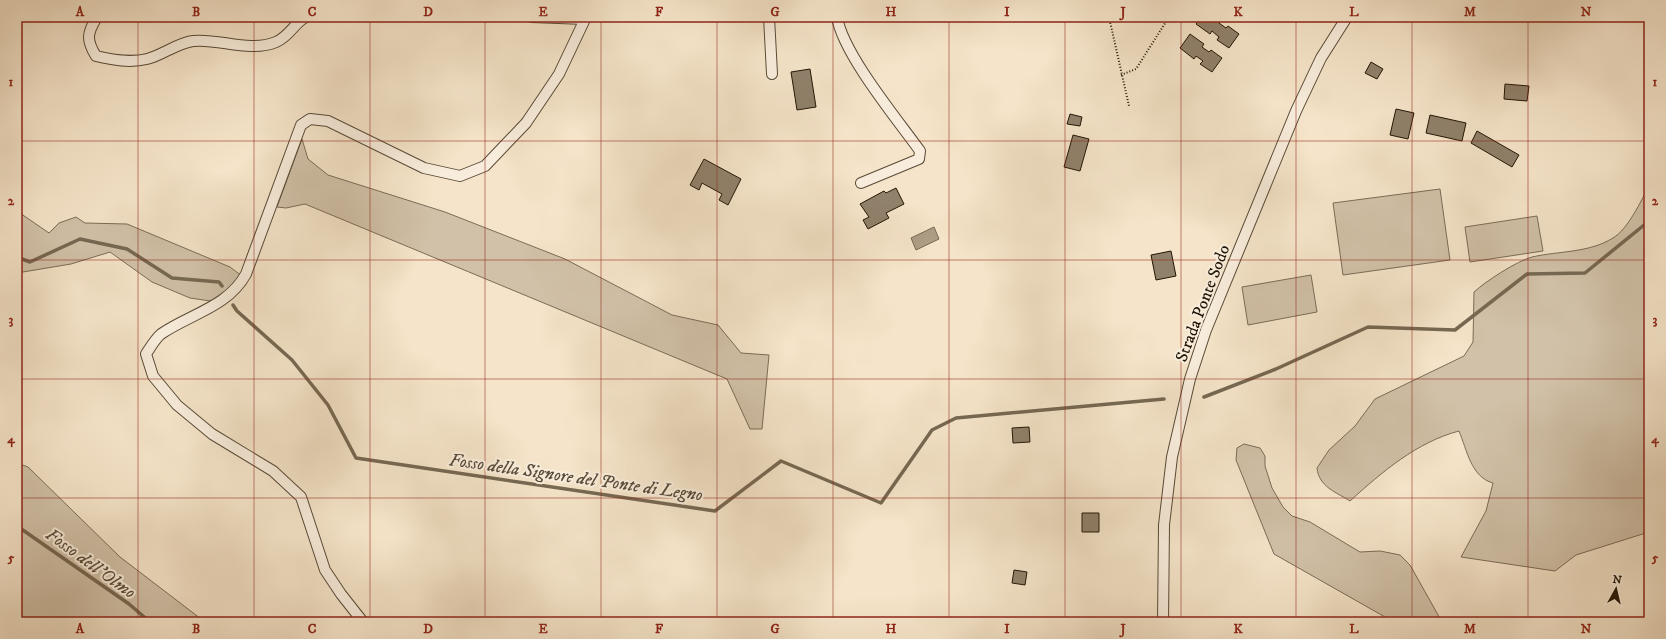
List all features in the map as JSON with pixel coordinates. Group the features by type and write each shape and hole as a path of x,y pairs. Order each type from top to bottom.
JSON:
{"street":[{"path":"98,17 89,29 89,44 96,56 121,61 148,59 194,41 250,46 275,42 291,33 300,20 306,17"},
{"path":"363,622 341,594 325,570 301,497 273,470 212,434 176,405 153,376 146,354 160,335 219,304 241,283 246,274 301,125 310,119 328,121 424,168 460,176 485,166 526,123 559,74 586,18 532,17"},
{"path":"769,17 772,74"},
{"path":"837,17 838,25 853,56 920,151 919,159 861,183"},
{"name":"Strada Ponte Sodo","path":"1163,622 1164,525 1172,457 1190,379 1206,330 1296,111 1321,58 1347,17"}],"path":[{"path":"1109,17 1129,106"},
{"path":"1121,75 1136,69 1169,17"}],"shaded area":[{"path":"302,139 308,159 328,175 445,212 565,259 672,315 718,325 741,353 769,355 762,429 750,429 727,379 305,204 286,208 277,207"},
{"path":"1649,186 1649,532 1576,555 1555,571 1461,557 1486,511 1493,483 1486,480 1475,469 1467,454 1459,431 1429,442 1414,450 1387,469 1350,501 1334,492 1321,480 1318,475 1317,468 1329,450 1355,426 1375,399 1464,356 1473,342 1474,292 1486,282 1526,259 1542,255 1584,249 1604,243 1613,238 1619,234 1629,222"},
{"path":"1440,189 1450,260 1343,275 1333,203"},
{"path":"17,211 49,233 59,223 76,217 85,223 127,224 230,267 242,276 217,302 190,298 152,282 110,252 71,264 17,273"},
{"path":"1537,216 1543,251 1470,262 1465,227"},
{"path":"934,227 939,239 916,250 911,238"},
{"path":"1311,275 1317,312 1248,325 1242,287"},
{"path":"1244,444 1260,448 1265,456 1265,466 1272,488 1283,507 1292,516 1310,522 1360,552 1380,551 1400,555 1410,565 1442,622 1388,622 1385,617 1274,554 1236,460 1237,448"},
{"path":"17,463 28,467 120,557 205,622 17,622"}],"building":[{"path":"1202,17 1217,17 1221,20 1219,23 1226,28 1228,26 1239,34 1229,48 1217,40 1219,37 1212,31 1210,34 1196,24"},
{"path":"1190,34 1204,44 1202,47 1209,52 1211,50 1222,58 1212,72 1200,64 1203,61 1196,56 1194,59 1180,48"},
{"path":"1371,62 1383,69 1377,79 1365,73"},
{"path":"810,69 816,107 797,110 791,72"},
{"path":"1505,84 1529,86 1527,101 1504,99"},
{"path":"1396,109 1414,113 1408,139 1390,135"},
{"path":"1070,114 1082,117 1080,126 1067,124"},
{"path":"1430,115 1466,123 1462,141 1426,133"},
{"path":"1477,131 1519,155 1512,167 1471,143"},
{"path":"1073,135 1089,139 1080,171 1064,167"},
{"path":"704,159 741,179 728,205 719,200 722,194 702,183 699,190 690,185"},
{"path":"896,188 904,204 886,213 889,218 868,229 863,220 869,217 860,204 884,191 886,193"},
{"path":"1171,251 1176,276 1156,280 1151,255"},
{"path":"1029,427 1030,442 1013,443 1012,428"},
{"path":"1082,513 1099,513 1099,532 1082,532"},
{"path":"1014,570 1027,572 1025,585 1012,583"}],"waterway":[{"path":"1204,397 1276,369 1368,327 1455,330 1527,274 1585,273 1649,221"},
{"name":"Fosso della Signore del Ponte di Legno","path":"17,257 30,262 80,239 127,249 172,278 219,282 222,286"},
{"name":"Fosso della Signore del Ponte di Legno","path":"233,305 237,311 292,360 328,405 356,458 715,511 781,461 881,503 932,430 956,418 1164,399"},
{"name":"Fosso dell'Olmo","path":"17,526 129,604 150,622"}]}
